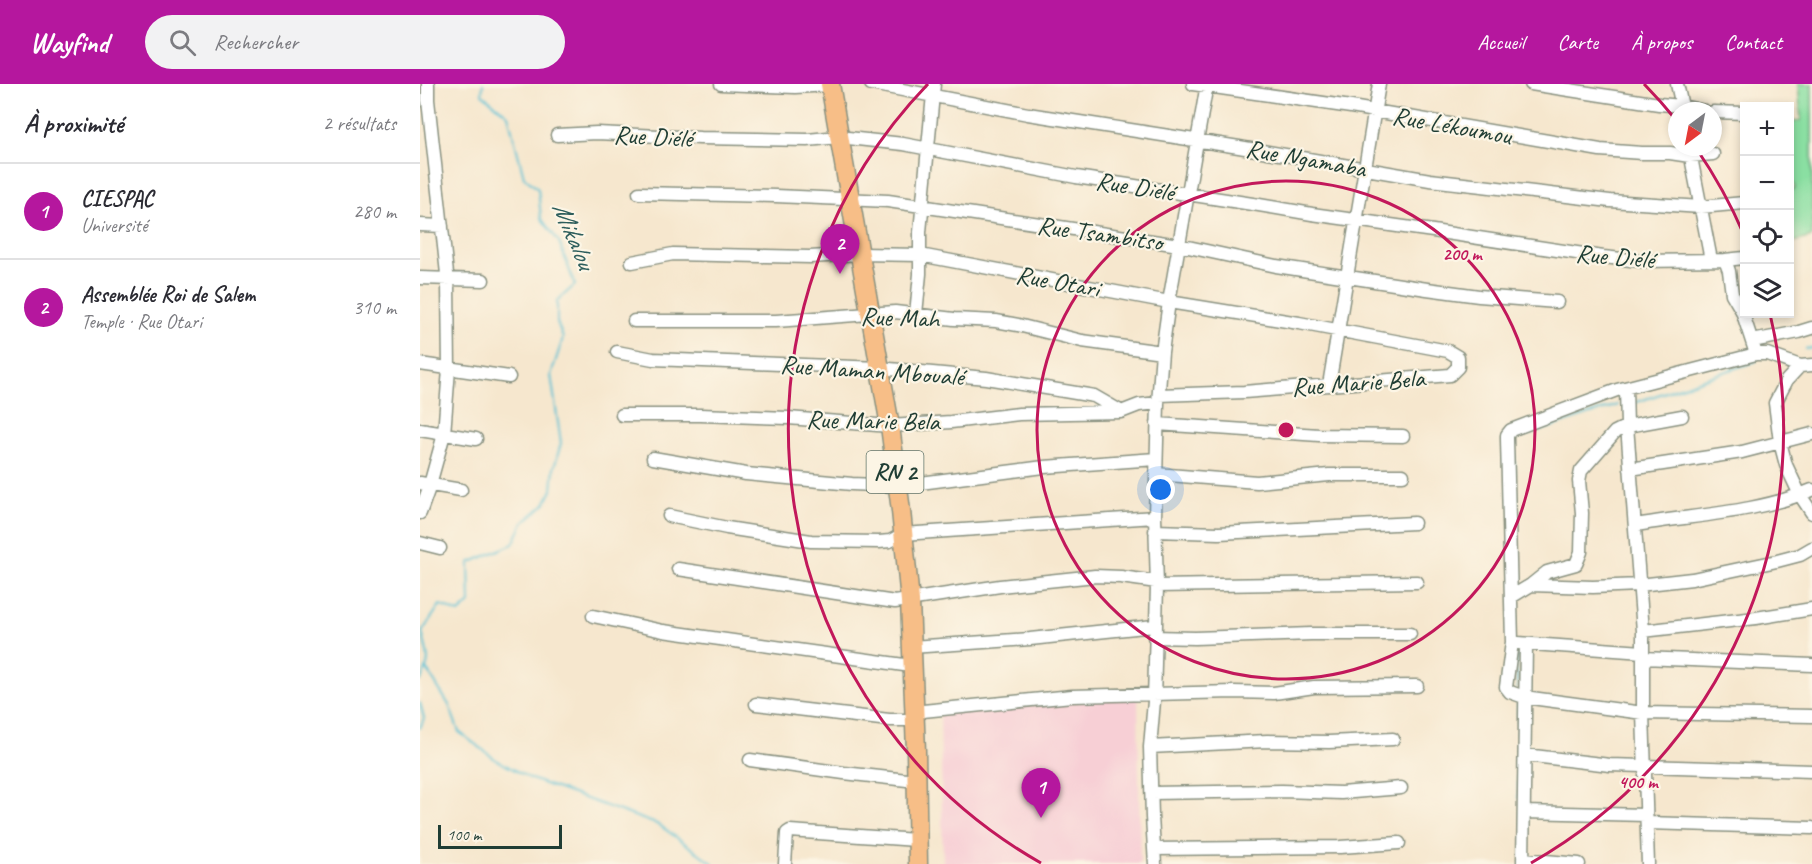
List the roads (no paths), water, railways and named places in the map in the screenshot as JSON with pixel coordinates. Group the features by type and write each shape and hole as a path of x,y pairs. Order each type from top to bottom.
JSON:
{"highway":[{"name":"RN 2","path":"830,85 890,426 903,534 910,601 918,864"}],"street":[{"path":"420,513 425,483 444,434 450,333 442,226 424,100 428,84"},
{"path":"721,84 795,87 830,85"},
{"name":"Rue Ngamaba","path":"871,84 933,90 1028,114 1198,140 1430,180 1610,201 1701,207 1740,203"},
{"name":"Rue Lékoumou","path":"1193,84 1375,111 1600,150 1668,153"},
{"path":"1329,385 1379,84"},
{"path":"1531,84 1668,106"},
{"path":"1677,84 1681,102"},
{"path":"1155,864 1150,747 1154,693 1157,424 1162,352 1169,302 1207,85"},
{"path":"916,314 920,284 922,206 933,90"},
{"path":"1722,112 1740,113"},
{"name":"Rue Diélé","path":"557,135 597,133 807,140 839,137 928,149 1076,177 1603,257 1640,261 1740,258"},
{"path":"1690,156 1711,260"},
{"name":"Rue Tsambitso","path":"639,192 888,201 1179,245 1276,266 1479,296 1557,302"},
{"path":"420,225 442,226"},
{"name":"Rue Otari","path":"632,261 673,255 810,257 861,254 920,255 1448,351 1458,357 1458,367 1450,375"},
{"path":"1725,260 1732,294 1742,311 1754,347 1767,354 1806,365"},
{"path":"420,278 483,280"},
{"name":"Rue Mah","path":"634,321 776,321 895,312 996,321 1082,341 1162,352"},
{"path":"1812,328 1626,388 1515,428 1507,435 1512,642 1506,687 1510,692 1524,697 1643,713 1812,716"},
{"name":"Rue Maman Mboualé","path":"617,352 652,359 879,368 986,378 1094,396 1121,412"},
{"path":"420,364 509,377"},
{"path":"1806,365 1787,380 1775,403 1780,442 1786,465 1800,495 1812,513"},
{"name":"Rue Marie Bela","path":"622,415 788,418 890,426 1019,414 1121,412 1159,399 1450,375"},
{"path":"1626,388 1643,631 1648,864"},
{"path":"1511,597 1532,585 1547,572 1576,564 1581,552 1582,513 1579,481 1581,471 1615,432 1627,426 1682,416"},
{"path":"1157,424 1319,435 1403,436"},
{"path":"420,430 476,439"},
{"path":"1630,469 1742,452 1812,434"},
{"path":"653,458 746,474 897,486 1044,467 1156,459"},
{"path":"1156,474 1257,482 1329,475 1402,475"},
{"path":"425,483 461,490"},
{"path":"1636,525 1755,508 1812,490"},
{"path":"669,516 738,530 811,541 879,542 890,541 903,534 1155,517"},
{"path":"1155,531 1219,533 1414,523"},
{"path":"420,543 440,548"},
{"path":"1532,585 1593,587 1692,579 1761,566 1800,555 1812,548"},
{"path":"678,569 895,602 1000,586 1095,576 1121,577 1156,584 1417,582"},
{"path":"1643,631 1812,609"},
{"path":"593,616 663,631 912,666"},
{"path":"910,647 1154,631 1195,638 1311,634 1410,634"},
{"path":"1512,642 1643,655 1812,665"},
{"path":"1526,644 1523,861 1579,864"},
{"path":"756,704 889,720 1072,696 1274,693 1314,687 1417,686"},
{"path":"1150,747 1267,741 1329,742 1394,739"},
{"path":"1525,754 1611,765 1812,771"},
{"path":"750,760 844,774 916,781"},
{"path":"1152,793 1282,790 1341,793 1401,788"},
{"path":"1524,812 1812,828"},
{"path":"785,864 787,838 790,831 916,840"},
{"path":"1154,849 1340,847 1399,843"}],"waterway":[{"name":"Mikalou","path":"420,681 428,662 422,632 440,605 459,613 470,603 469,563 513,544 523,523 545,504 552,490 554,468 561,443 551,375 563,338 557,322 557,301 575,285 559,242 541,218 538,189 524,177 508,115 482,94 483,84"},
{"path":"1806,349 1812,348"},
{"path":"1634,403 1756,361"},
{"path":"1516,551 1514,439 1618,405"},
{"path":"1517,652 1517,688"},
{"path":"427,670 449,705 459,732 495,759 531,779 659,825 714,864"},
{"name":"Mikalou","path":"420,703 424,718 420,728"},
{"path":"1518,703 1518,798"}],"place":[{"name":"Assemblée Roi de Salem","path":"840,274"},
{"name":"CIESPAC","path":"1041,818"}]}
